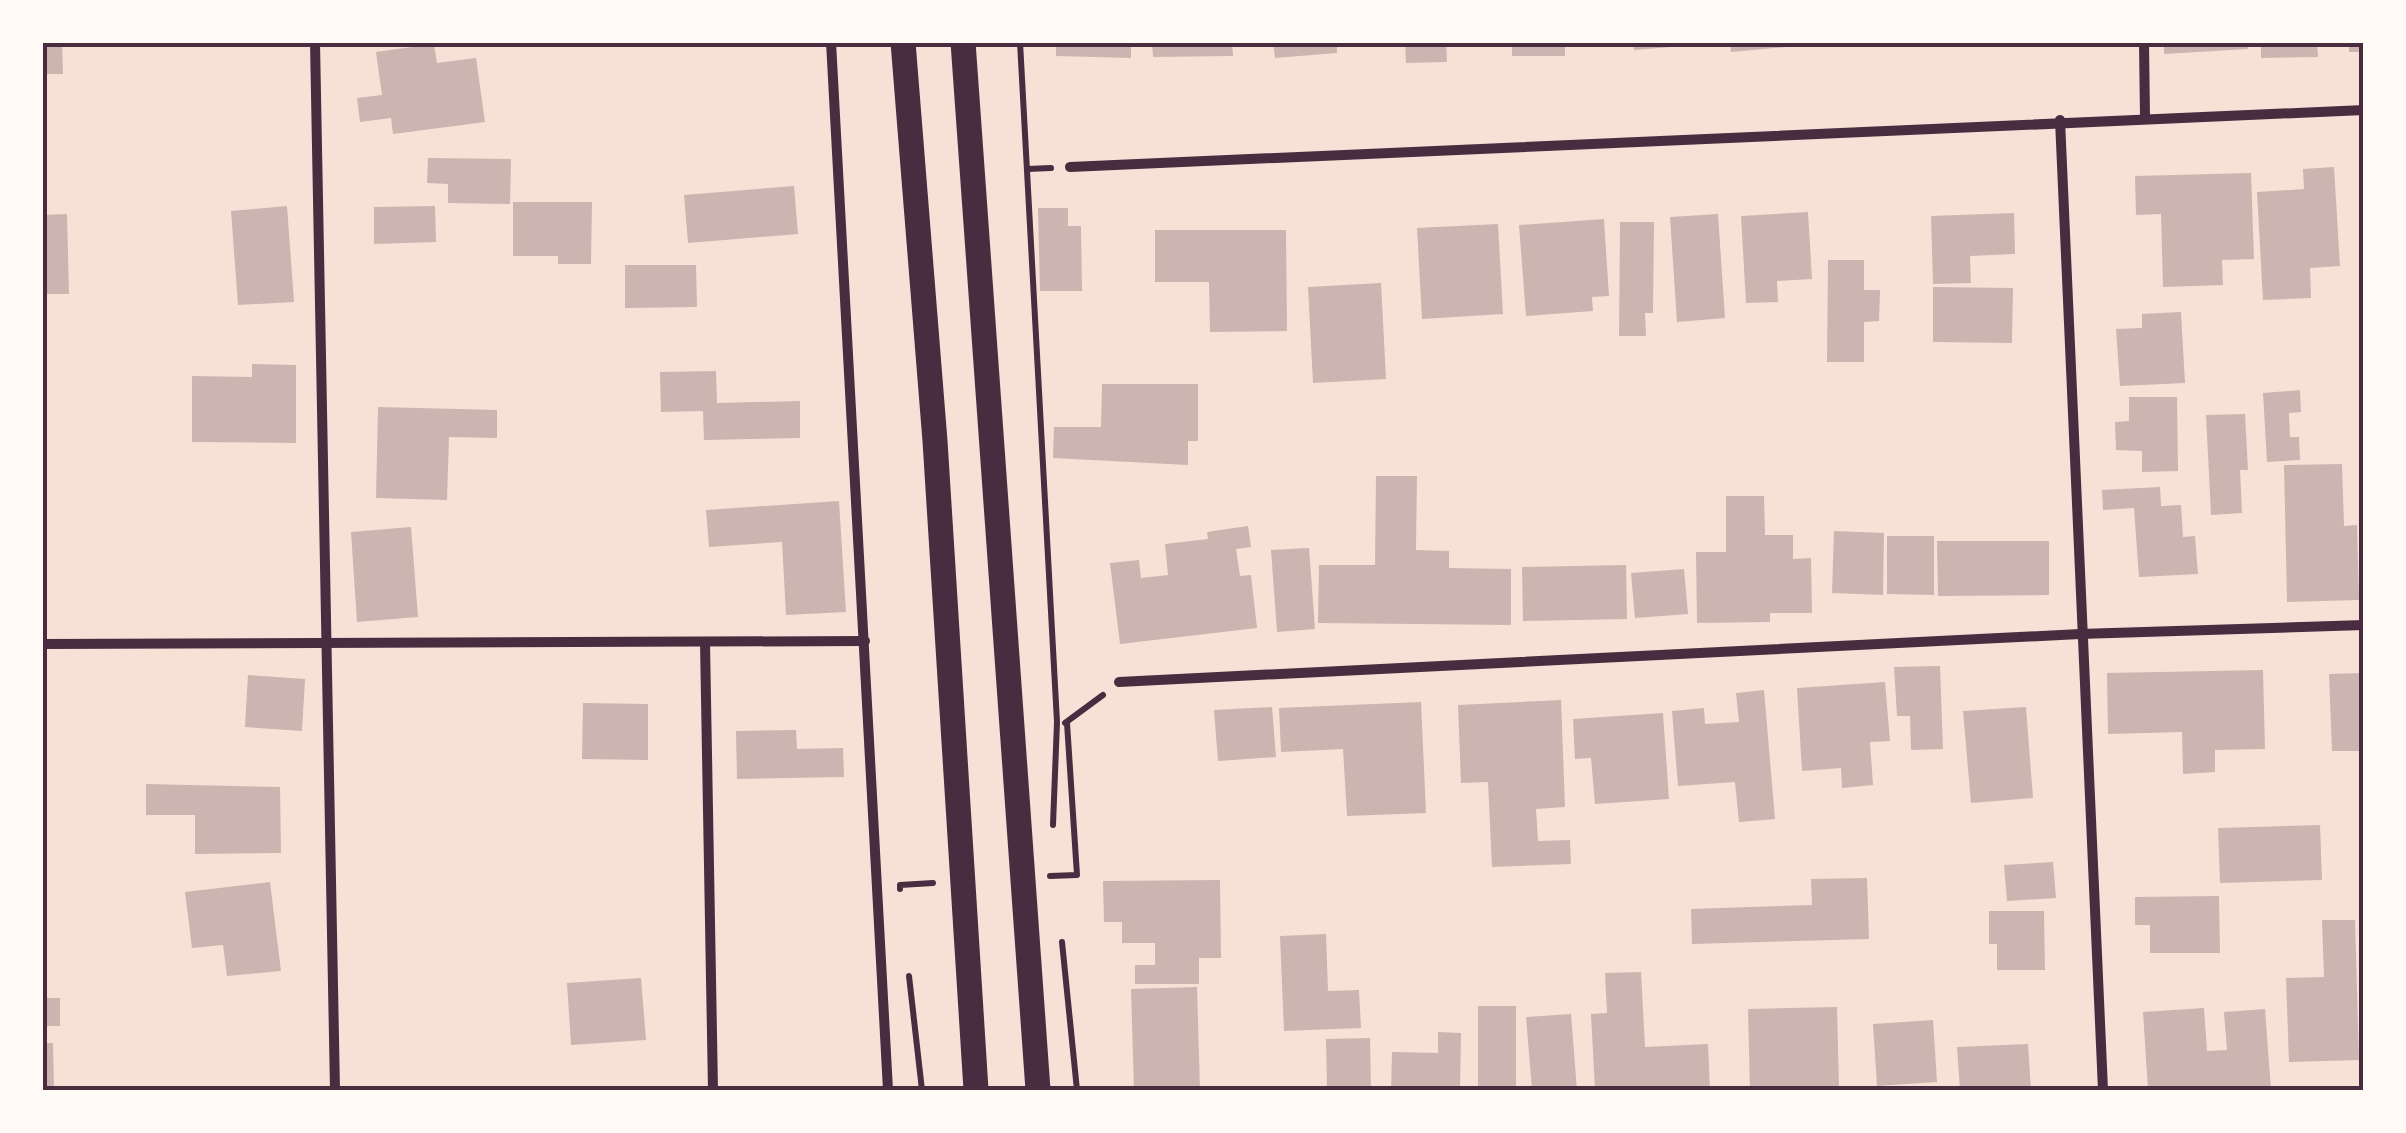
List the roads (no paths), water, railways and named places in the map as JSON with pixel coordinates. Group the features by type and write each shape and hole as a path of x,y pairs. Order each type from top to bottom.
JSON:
{"main road":[{"path":"903,42 933,422 976,1090"},
{"path":"963,42 1038,1090"}],"street":[{"path":"315,42 335,1090"},
{"path":"830,42 888,1090"},
{"path":"2144,42 2145,116"},
{"path":"1070,167 2145,116 2364,110"},
{"path":"2060,120 2103,1090"},
{"path":"1120,682 2080,634 2364,625"},
{"path":"42,644 865,641"},
{"path":"705,642 713,1090"}]}
